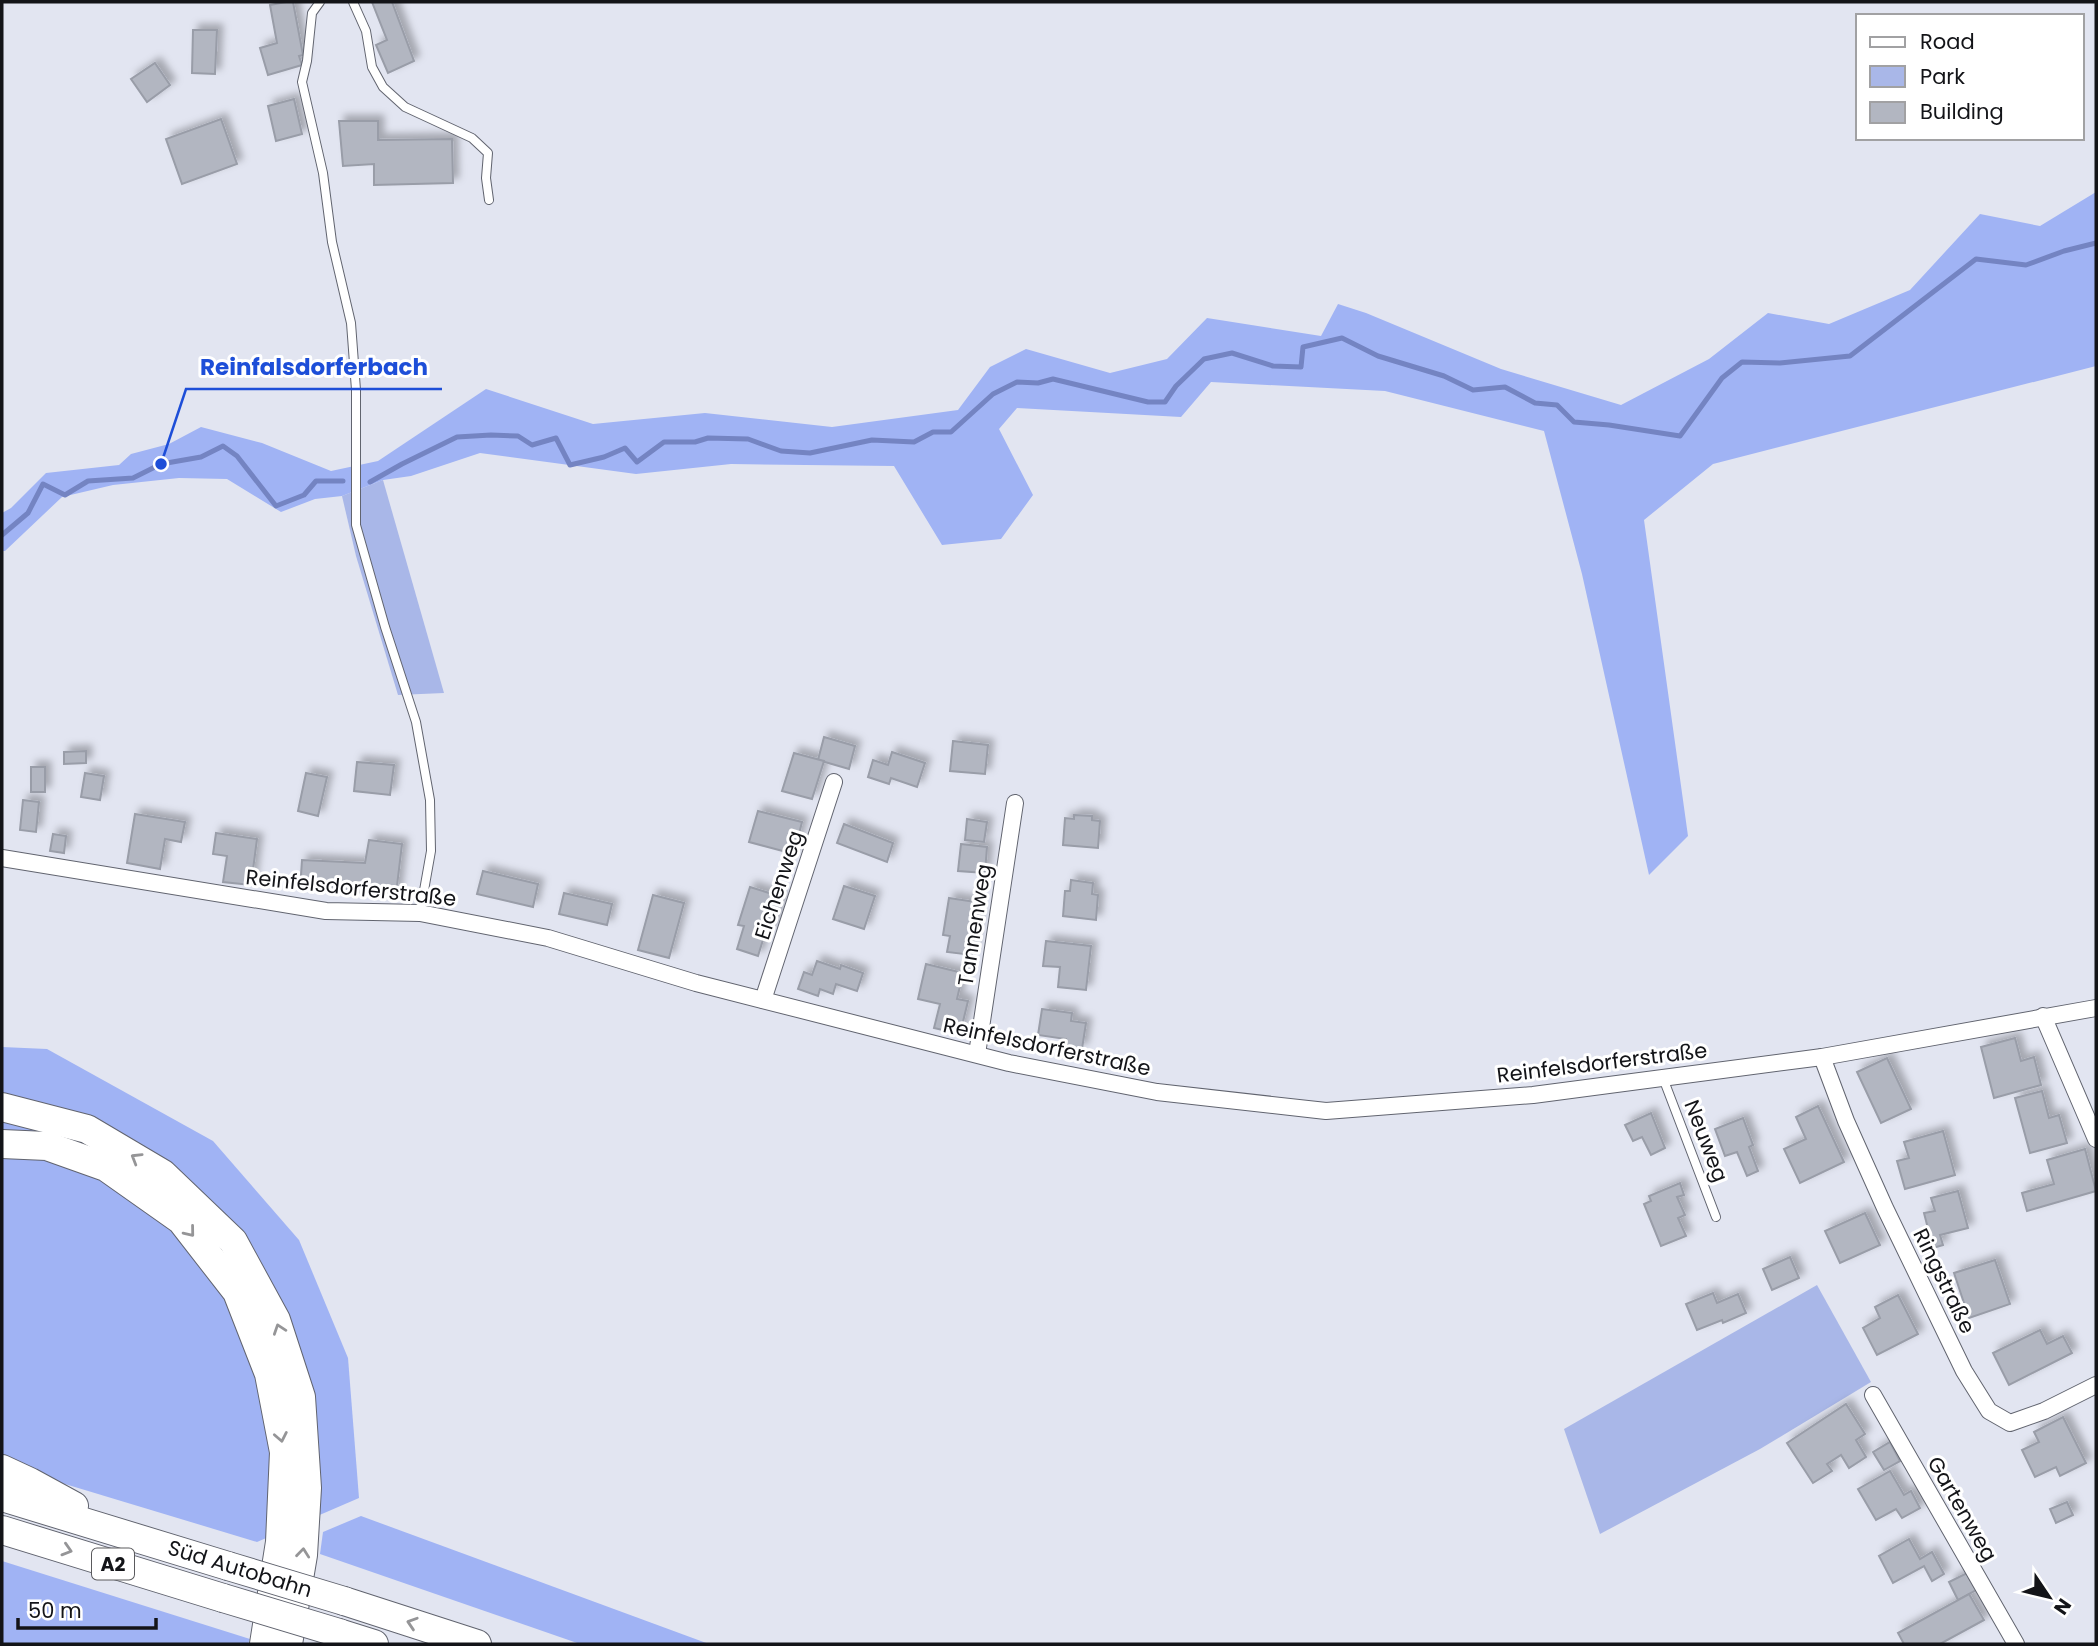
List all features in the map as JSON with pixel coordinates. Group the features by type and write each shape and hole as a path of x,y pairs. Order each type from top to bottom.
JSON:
{"highway":[{"path":"2,1107 87,1129 163,1174 233,1241 276,1320 301,1397 307,1488 303,1555 288,1644"},
{"path":"2,1144 47,1146 106,1167 181,1220 237,1292 269,1374 284,1452 280,1542 264,1644"},
{"path":"2,1469 119,1532"},
{"name":"Süd Autobahn","path":"2,1497 477,1644"},
{"name":"Süd Autobahn","path":"2,1530 374,1644"}],"street":[{"name":"Eichenweg","path":"763,1000 834,782"},
{"name":"Tannenweg","path":"976,1054 1015,803"},
{"name":"Reinfelsdorferstraße","path":"2,858 326,911 420,913 548,938 696,983 976,1054 1157,1092 1326,1111 1532,1095 1822,1057 2096,1008"},
{"path":"2043,1016 2096,1139"},
{"name":"Ringstraße","path":"1822,1057 1846,1121 1885,1208 1964,1371 1989,1410 2010,1423 2044,1411 2096,1385"},
{"name":"Gartenweg","path":"1872,1395 2016,1644"}],"lane":[{"path":"320,2 312,13 302,82 323,173 331,242 351,323 356,390 356,525 416,722 430,800 431,852 420,913"},
{"path":"353,2 366,31 372,67 383,87 405,107 472,138 488,153 486,178 489,200"},
{"name":"Neuweg","path":"1663,1077 1716,1217"}],"green space":[{"path":"383,480 444,693 398,695 356,556 342,496"},
{"path":"1817,1285 1871,1382 1760,1449 1600,1534 1564,1429"}],"shaded area":[{"path":"2096,192 2096,366 1713,464 1644,520 1688,836 1649,875 1582,574 1544,431 1385,391 1211,382 1181,417 1017,408 999,429 1033,495 1001,539 942,545 894,466 731,464 636,474 480,453 411,476 383,480 342,496 315,499 281,512 227,479 179,478 113,485 62,497 2,551 2,513 11,508 46,473 119,465 131,454 169,444 201,427 262,443 331,471 378,461 486,389 593,424 705,413 832,427 958,410 990,367 1026,349 1110,373 1167,359 1207,318 1321,336 1338,304 1501,369 1621,405 1709,359 1768,313 1829,324 1910,290 1980,214 2040,226"},
{"path":"2,1047 47,1049 213,1141 299,1240 348,1358 359,1498 257,1542 2,1465"},
{"path":"361,1516 709,1644 580,1644 320,1554 323,1532"},
{"path":"2,1561 250,1639 248,1644 2,1644"}],"building":[{"path":"293,2 303,55 299,56 302,65 268,75 260,48 277,43 270,5"},
{"path":"372,2 392,2 414,61 388,73 376,45 387,40"},
{"path":"193,30 217,30 215,74 192,73"},
{"path":"155,63 170,85 147,102 131,79"},
{"path":"294,99 302,134 276,141 268,106"},
{"path":"221,119 237,164 182,184 166,139"},
{"path":"339,121 378,121 378,140 452,139 453,183 374,185 374,164 343,166"},
{"path":"824,737 855,746 849,769 818,760"},
{"path":"953,741 988,745 985,774 950,771"},
{"path":"86,751 86,763 64,764 64,752"},
{"path":"892,752 925,763 917,787 891,778 889,784 868,777 873,760 888,765"},
{"path":"794,753 824,761 812,799 782,791"},
{"path":"357,762 394,765 390,795 354,791"},
{"path":"31,767 45,767 45,792 31,792"},
{"path":"85,773 104,776 100,800 81,797"},
{"path":"306,773 327,777 318,816 298,811"},
{"path":"23,800 39,802 36,832 20,830"},
{"path":"758,811 802,822 794,854 749,842"},
{"path":"135,814 185,822 181,842 165,839 160,869 127,863"},
{"path":"1074,815 1092,816 1092,820 1100,821 1098,848 1063,845 1065,818 1074,819"},
{"path":"967,819 987,822 984,842 965,840"},
{"path":"844,824 893,843 887,862 837,843"},
{"path":"216,833 257,839 251,885 223,882 227,856 213,854"},
{"path":"53,834 66,836 64,853 50,851"},
{"path":"369,840 402,844 396,894 300,890 302,860 365,863"},
{"path":"961,844 987,847 985,873 958,871"},
{"path":"483,871 538,884 533,907 477,894"},
{"path":"1071,880 1093,883 1092,894 1098,895 1096,920 1063,916 1065,891 1070,891"},
{"path":"844,886 875,896 864,929 833,919"},
{"path":"750,887 782,897 771,932 766,930 758,956 737,949 744,926 738,925"},
{"path":"564,893 612,904 607,925 559,914"},
{"path":"653,895 684,903 669,958 638,950"},
{"path":"949,898 976,902 975,915 978,915 972,955 947,952 950,936 943,935"},
{"path":"1046,941 1091,946 1086,990 1058,987 1060,967 1043,966"},
{"path":"817,961 840,969 841,965 863,973 857,991 836,984 833,994 820,989 818,996 798,989 804,972 812,975"},
{"path":"926,964 963,973 957,999 968,1001 960,1034 934,1028 940,1004 918,999"},
{"path":"1042,1009 1072,1013 1071,1021 1086,1023 1082,1049 1065,1047 1066,1039 1038,1035"},
{"path":"2015,1038 2021,1061 2034,1057 2041,1085 1994,1098 1981,1047"},
{"path":"1887,1058 1911,1109 1881,1123 1857,1072"},
{"path":"2042,1091 2049,1118 2059,1115 2067,1143 2030,1153 2015,1098"},
{"path":"1818,1106 1844,1162 1800,1183 1784,1149 1806,1139 1796,1117"},
{"path":"1651,1113 1665,1148 1651,1155 1642,1137 1633,1141 1625,1125"},
{"path":"1743,1118 1753,1145 1749,1147 1758,1171 1747,1176 1737,1152 1725,1156 1715,1129"},
{"path":"1943,1131 1955,1175 1905,1189 1897,1161 1909,1158 1904,1142"},
{"path":"2085,1149 2096,1191 2027,1211 2022,1193 2054,1184 2047,1160"},
{"path":"1680,1183 1684,1195 1677,1197 1685,1215 1678,1218 1686,1236 1661,1246 1644,1204 1651,1201 1649,1196"},
{"path":"1958,1191 1968,1228 1940,1235 1943,1245 1933,1248 1924,1213 1935,1211 1931,1198"},
{"path":"1865,1213 1880,1245 1840,1263 1825,1231"},
{"path":"1790,1257 1799,1278 1772,1290 1763,1269"},
{"path":"1995,1260 2010,1304 1969,1318 1954,1273"},
{"path":"1713,1293 1717,1303 1738,1294 1746,1313 1697,1330 1686,1304"},
{"path":"1898,1295 1918,1334 1877,1355 1863,1328 1880,1318 1875,1307"},
{"path":"2040,1330 2047,1344 2063,1336 2072,1353 2009,1385 1993,1353"},
{"path":"1846,1404 1865,1434 1856,1440 1866,1457 1849,1468 1841,1455 1827,1464 1832,1471 1813,1483 1787,1443"},
{"path":"2063,1417 2086,1463 2060,1476 2056,1467 2035,1477 2022,1450 2039,1442 2034,1432"},
{"path":"1890,1442 1900,1461 1884,1470 1873,1452"},
{"path":"1890,1471 1904,1495 1911,1491 1920,1508 1902,1518 1896,1509 1876,1520 1858,1489"},
{"path":"2067,1502 2073,1515 2056,1523 2050,1509"},
{"path":"1909,1539 1920,1559 1932,1552 1944,1574 1932,1581 1924,1566 1893,1583 1879,1556"},
{"path":"1967,1573 1976,1590 1958,1600 1949,1582"},
{"path":"1969,1594 1984,1620 1940,1644 1904,1644 1898,1633"}],"waterway":[{"path":"370,482 457,437 518,436 532,445 556,438 570,465 604,457 625,448 637,462 664,442 695,442 708,438 748,439 781,451 810,453 872,440 914,442 933,432 951,432 993,394 1017,382 1038,383 1053,379 1148,402 1165,402 1176,386 1204,359 1232,353 1273,366 1301,367 1303,347 1342,338 1378,356 1444,376 1473,390 1505,387 1535,403 1557,405 1574,422 1680,436 1722,378 1742,362 1780,363 1850,356 1976,259 2026,265 2096,243"},
{"path":"2,535 28,513 43,484 65,495 88,481 133,478 161,464 201,457 223,446 237,456 276,506 304,495 316,481 343,481"}],"place":[{"name":"Reinfalsdorferbach","path":"161,464"}]}
